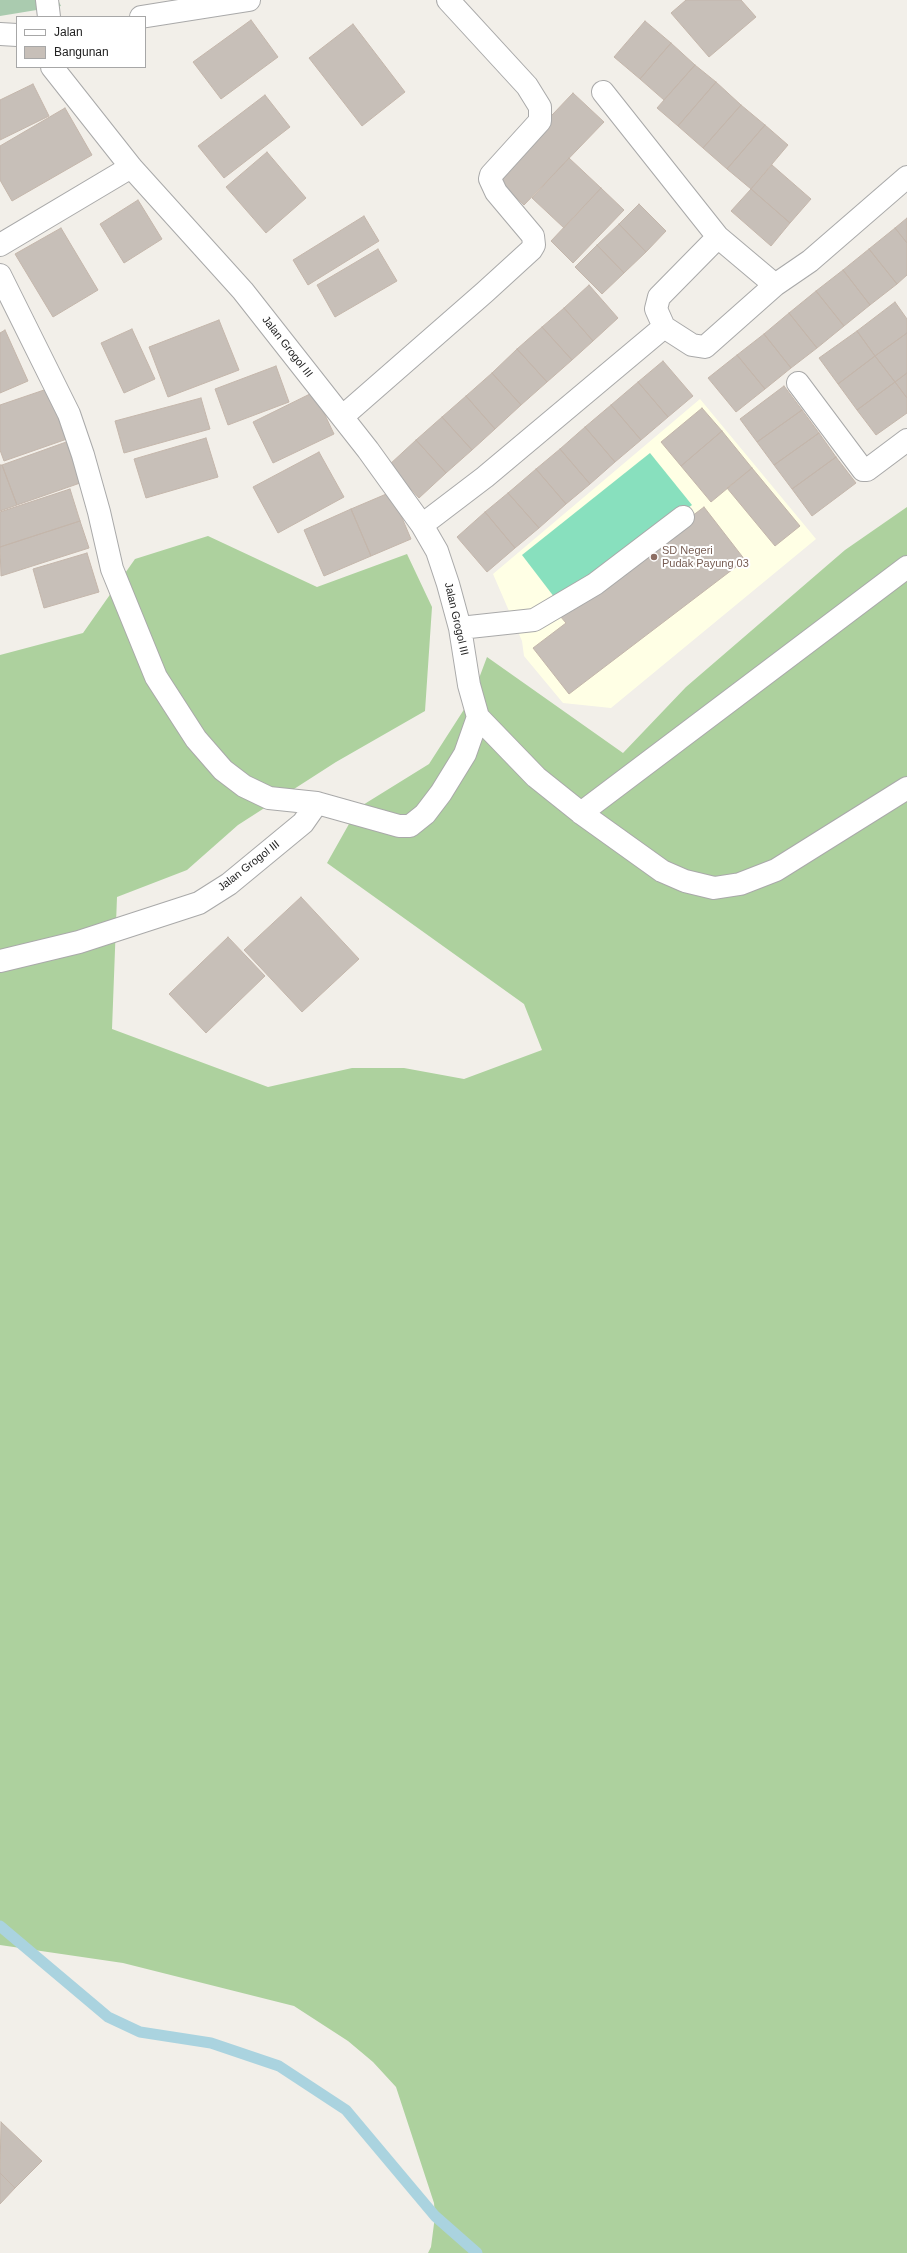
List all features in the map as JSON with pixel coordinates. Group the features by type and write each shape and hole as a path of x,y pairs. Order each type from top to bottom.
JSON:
{"street":[{"path":"47,0 49,16"},
{"path":"146,16 249,0"},
{"path":"342,417 491,287 531,250 534,245 533,236 496,192 490,179 491,174 540,121 540,107 527,86 448,0"},
{"path":"0,34 16,34"},
{"name":"Jalan Grogol III","path":"53,68 131,167 243,290 342,417 422,525 437,551 460,628 469,685 478,717"},
{"path":"603,92 718,237 775,285"},
{"path":"0,245 131,167"},
{"path":"718,237 659,297 656,310 664,327 692,345 705,347 775,285 810,261 907,177"},
{"path":"0,275 69,414 83,455 99,512 112,569 156,677 196,739 223,770 244,786 269,798 317,803 399,826 410,826 425,814 441,793 465,754 478,717 536,777 581,813 662,871 685,881 714,888 740,884 776,870 907,788"},
{"path":"422,525 485,477 664,327"},
{"path":"798,383 863,470 867,470 907,440"},
{"path":"460,628 534,620 595,584 683,517"},
{"path":"581,813 907,568"},
{"name":"Jalan Grogol III","path":"0,961 79,942 199,903 229,884 303,823 317,803"}],"shaded area":[{"path":"0,0 58,0 61,6 0,16"},
{"name":"SD Negeri Pudak Payung 03","path":"700,399 816,539 611,708 563,703 524,656 522,641 493,574"}],"green space":[{"path":"650,453 692,505 558,602 522,555"},
{"path":"907,507 907,2253 428,2253 431,2247 435,2216 434,2203 396,2087 373,2062 348,2041 294,2006 123,1963 0,1945 0,655 83,633 135,559 208,536 317,587 407,554 432,607 425,711 336,762 238,825 187,870 117,897 112,1029 268,1087 352,1068 404,1068 464,1079 542,1050 524,1004 327,863 358,808 429,764 472,697 487,657 623,753 686,687 845,550"}],"building":[{"path":"686,0 741,0 756,17 709,57 671,13"},
{"path":"251,20 278,57 221,99 193,62"},
{"path":"645,21 671,43 640,79 614,57"},
{"path":"353,24 405,92 362,126 309,58"},
{"path":"671,43 695,65 664,100 640,79"},
{"path":"695,65 716,82 678,126 657,108"},
{"path":"716,82 741,105 703,148 678,126"},
{"path":"33,84 49,116 0,140 0,100"},
{"path":"573,93 604,122 524,205 494,176"},
{"path":"265,95 290,127 224,178 198,146"},
{"path":"741,105 765,125 727,169 703,148"},
{"path":"65,108 92,155 12,201 0,180 0,146"},
{"path":"765,125 788,145 751,189 727,169"},
{"path":"267,152 306,198 266,233 226,187"},
{"path":"569,158 601,188 564,228 532,198"},
{"path":"772,165 811,199 790,223 751,189"},
{"path":"601,188 624,210 573,263 551,241"},
{"path":"751,189 790,223 771,246 731,211"},
{"path":"138,200 162,239 124,263 100,224"},
{"path":"639,204 666,231 646,252 619,224"},
{"path":"364,216 379,241 308,285 293,260"},
{"path":"907,218 907,243 895,228"},
{"path":"619,224 646,252 624,273 597,245"},
{"path":"61,228 98,290 53,317 15,254"},
{"path":"895,228 907,243 907,275 897,284 869,249"},
{"path":"597,245 624,273 602,294 575,267"},
{"path":"378,249 397,281 335,317 317,285"},
{"path":"869,249 897,284 870,305 843,270"},
{"path":"843,270 870,305 844,326 816,291"},
{"path":"589,285 618,318 593,341 564,308"},
{"path":"816,291 844,326 817,348 789,313"},
{"path":"895,302 907,319 907,333 875,356 857,331"},
{"path":"564,308 593,341 572,360 542,327"},
{"path":"789,313 817,348 791,368 764,334"},
{"path":"219,320 239,370 168,397 149,347"},
{"path":"542,327 572,360 547,382 517,349"},
{"path":"132,329 155,379 124,393 101,343"},
{"path":"5,330 28,381 0,393 0,333"},
{"path":"857,331 875,356 838,384 819,358"},
{"path":"907,333 907,373 895,382 875,356"},
{"path":"764,334 791,368 765,389 737,355"},
{"path":"517,349 547,382 521,405 492,373"},
{"path":"737,355 765,389 736,412 708,378"},
{"path":"875,356 895,382 857,410 838,384"},
{"path":"663,361 693,396 668,417 638,382"},
{"path":"276,366 289,402 228,425 215,389"},
{"path":"492,373 521,405 495,429 466,396"},
{"path":"907,373 907,398 895,382"},
{"path":"638,382 668,417 641,440 611,405"},
{"path":"895,382 907,398 907,413 876,435 857,410"},
{"path":"784,386 802,410 757,442 740,419"},
{"path":"50,388 67,439 4,461 0,450 0,405"},
{"path":"314,392 334,434 273,463 253,422"},
{"path":"466,396 495,429 472,450 442,417"},
{"path":"201,398 210,429 124,453 115,421"},
{"path":"611,405 641,440 615,462 585,427"},
{"path":"702,408 722,431 681,466 661,442"},
{"path":"802,410 819,433 774,465 757,442"},
{"path":"442,417 472,450 446,473 416,440"},
{"path":"585,427 615,462 590,484 560,449"},
{"path":"722,431 752,468 711,502 681,466"},
{"path":"819,433 836,457 792,489 774,465"},
{"path":"206,438 218,477 146,498 134,459"},
{"path":"416,440 446,473 419,498 389,465"},
{"path":"69,441 83,482 17,505 2,465"},
{"path":"560,449 590,484 566,504 536,469"},
{"path":"319,452 344,497 278,533 253,487"},
{"path":"836,457 856,483 812,516 792,489"},
{"path":"0,465 2,465 17,505 0,511"},
{"path":"752,468 800,526 775,546 727,488"},
{"path":"536,469 566,504 539,528 508,493"},
{"path":"70,489 80,521 0,547 0,512"},
{"path":"391,492 411,539 371,556 351,509"},
{"path":"508,493 539,528 515,548 485,512"},
{"path":"704,507 745,560 569,694 533,648 566,623 560,616"},
{"path":"351,509 371,556 324,576 304,530"},
{"path":"485,512 515,548 487,572 457,537"},
{"path":"80,521 89,548 1,576 0,547"},
{"path":"87,553 99,592 44,608 33,569"},
{"path":"301,897 359,959 302,1012 244,950"},
{"path":"228,937 265,976 206,1033 169,994"},
{"path":"1,2122 42,2161 15,2188 0,2173"},
{"path":"0,2173 15,2188 0,2204"}],"waterway":[{"path":"0,1926 108,2017 140,2032 211,2043 279,2066 346,2110 435,2216 477,2253"}],"place":[{"name":"SD Negeri Pudak Payung 03","path":"654,557"}]}
